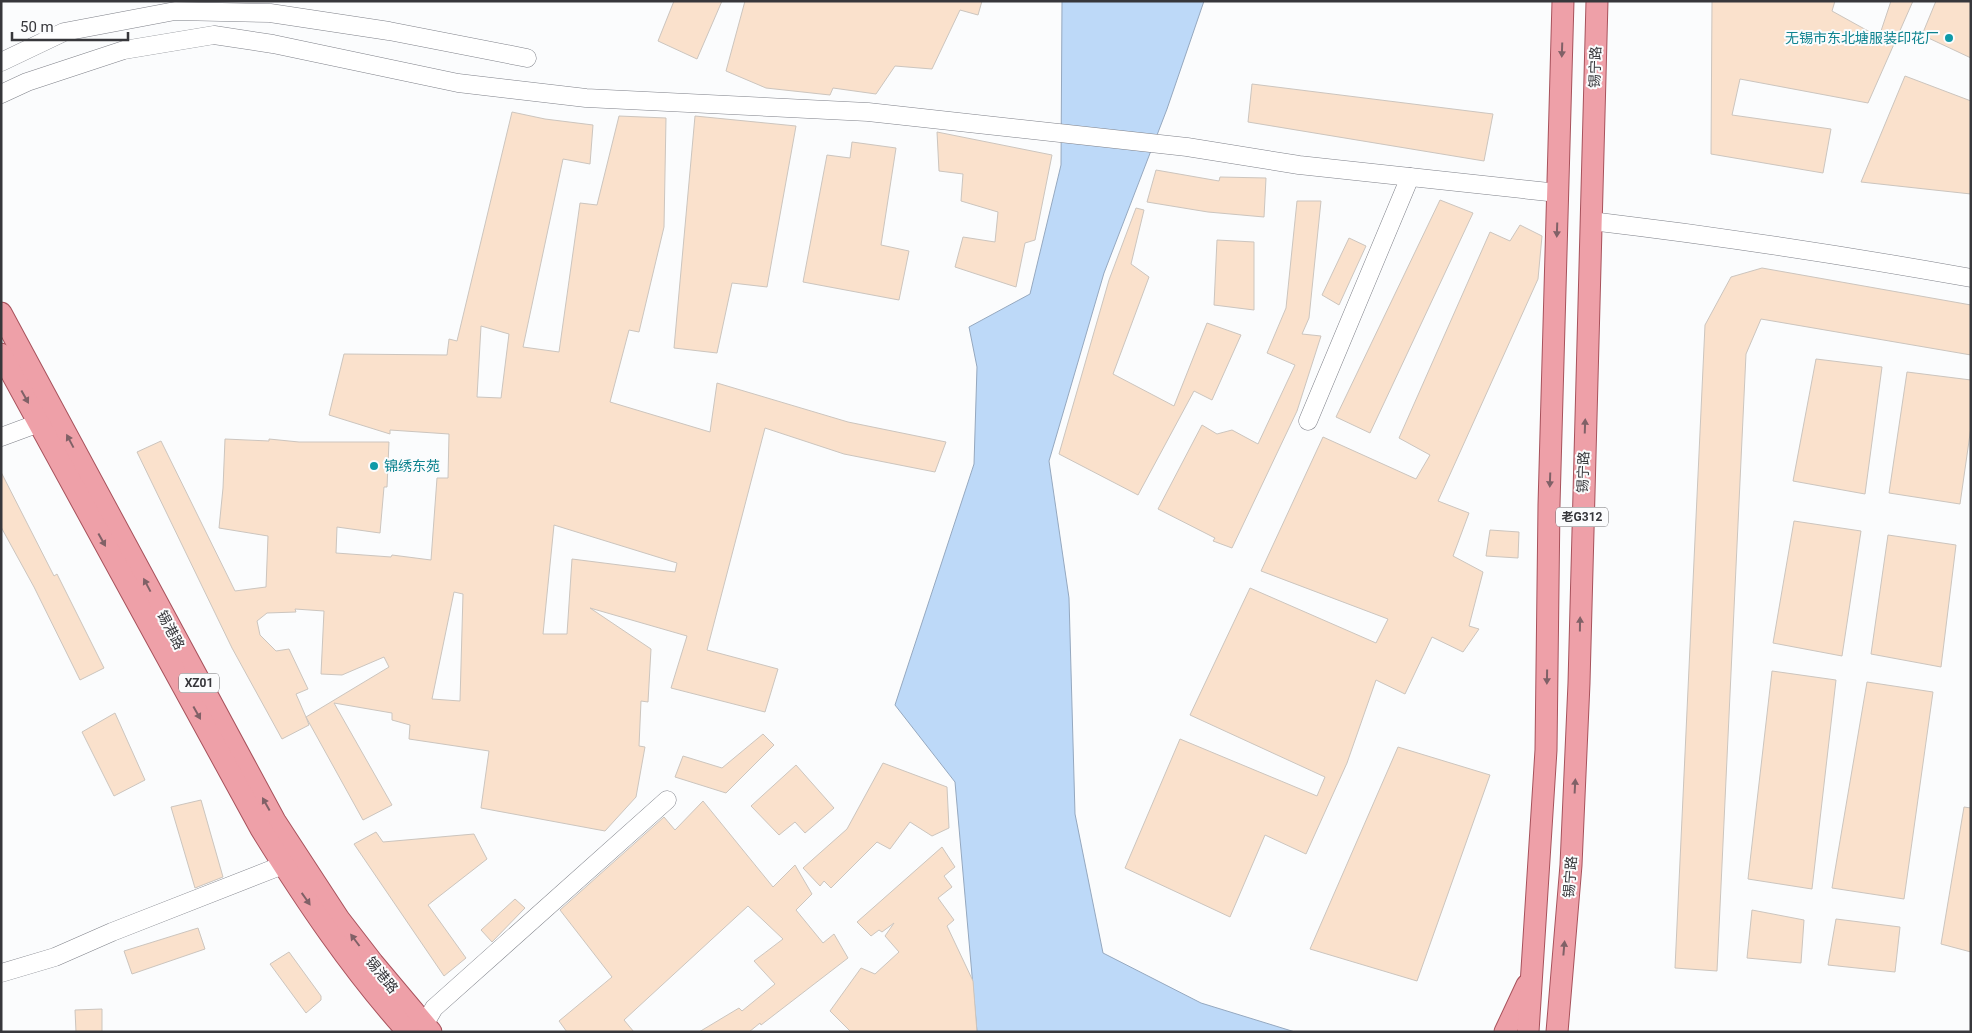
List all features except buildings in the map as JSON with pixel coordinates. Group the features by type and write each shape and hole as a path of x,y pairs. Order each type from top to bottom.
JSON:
{"main road":[{"name":"老G312","path":"1528,1032 1546,750 1549,505 1563,1"},
{"name":"锡宁路","path":"1557,1032 1571,866 1579,684 1597,1"},
{"name":"锡港路","path":"1,313 275,821 339,919 421,1029"},
{"name":"锡港路","path":"1,354 222,758 284,865 326,929 360,973 421,1029"},
{"path":"1506,1032 1532,973"},
{"path":"1561,981 1566,1032"}],"street":[{"path":"1,62 64,32 175,11 270,13 389,31 527,58"},
{"path":"1,94 27,82 124,50 214,35 273,44 458,82 586,98 868,112 1187,147 1299,165 1558,193"},
{"path":"1308,421 1410,177"},
{"path":"1590,221 1692,233 1844,255 1971,278"},
{"path":"1,437 39,423"},
{"path":"421,1029 434,1008 667,800"},
{"path":"1,973 56,957 112,932 284,865"}],"water":[{"path":"1062,1 1204,1 1167,109 1104,273 1049,461 1069,598 1075,814 1103,953 1201,1003 1295,1032 977,1032 955,782 895,705 974,464 977,367 969,327 1030,294 1061,165"}],"place":[{"name":"无锡市东北塘服装印花厂","path":"1949,38"},
{"name":"锦绣东苑","path":"374,466"}]}
